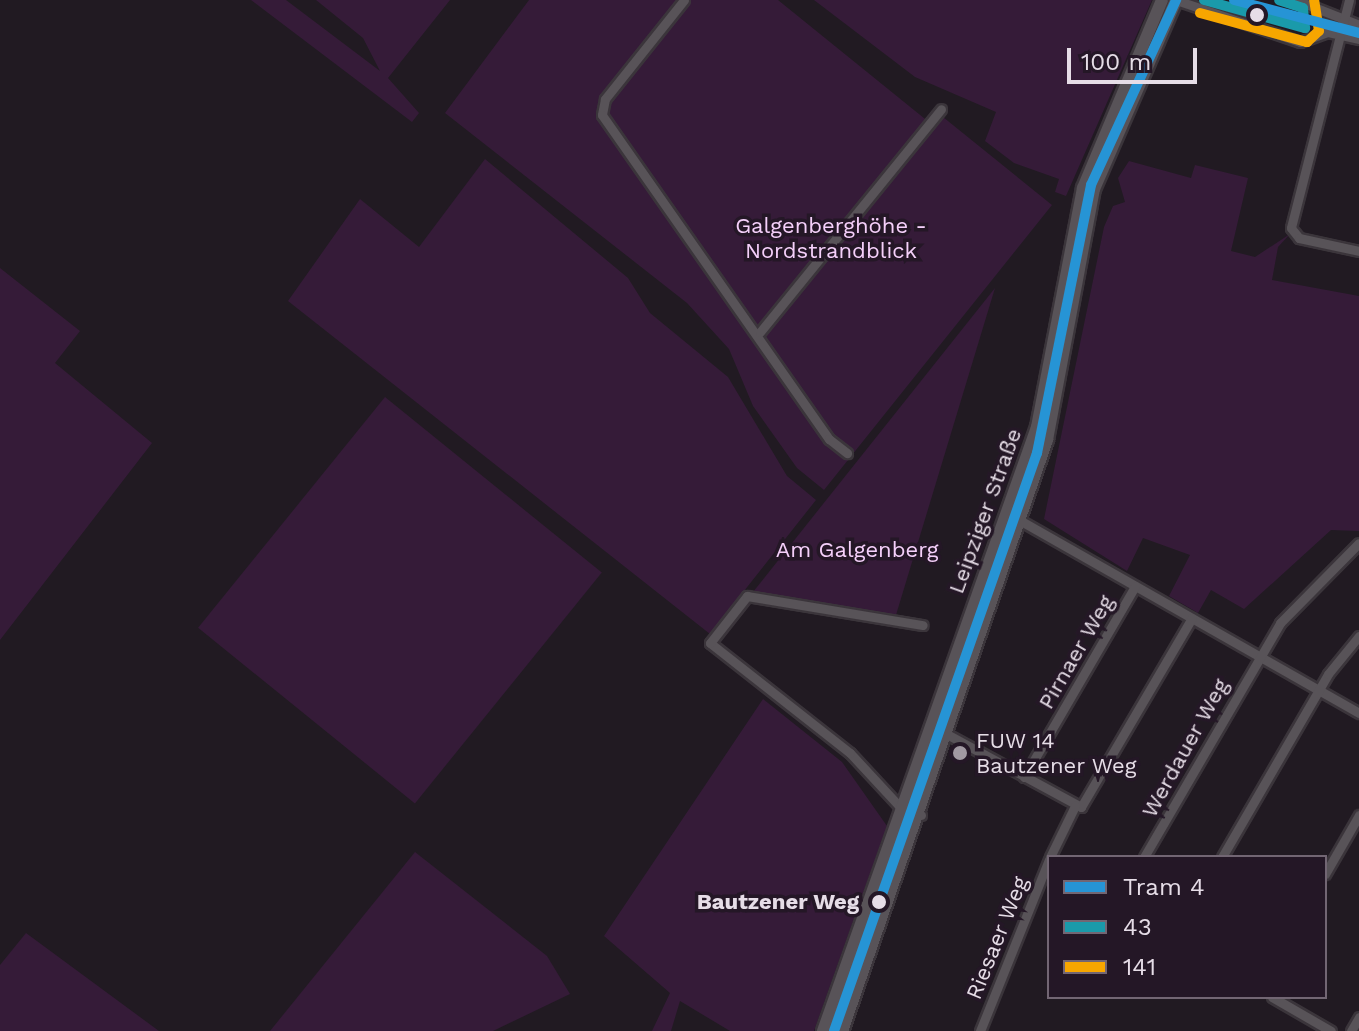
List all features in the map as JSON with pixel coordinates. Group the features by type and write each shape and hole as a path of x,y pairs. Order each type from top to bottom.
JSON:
{"main road":[{"name":"Leipziger Straße","path":"823,1031 1011,516 1044,401 1083,188 1162,0"},
{"name":"Leipziger Straße","path":"1011,516 1047,440 1091,201 1176,0"},
{"name":"Leipziger Straße","path":"842,1031 921,815 936,728"}],"street":[{"path":"684,0 605,99 602,115 760,332 829,439 847,453"},
{"path":"1176,0 1300,42 1340,34 1359,39"},
{"path":"1296,0 1359,25"},
{"path":"1349,0 1291,228 1299,238 1359,251"},
{"path":"760,332 941,109"},
{"path":"1011,516 1359,713"},
{"name":"Werdauer Weg","path":"1145,855 1258,656 1280,623 1359,543"},
{"name":"Pirnaer Weg","path":"1024,777 1138,587"},
{"path":"921,815 905,810 850,753 710,643 747,596 923,625"},
{"name":"Riesaer Weg","path":"1051,855 1192,618"},
{"path":"1223,855 1319,690 1359,636"},
{"path":"936,728 1078,807"},
{"path":"1327,871 1359,815"},
{"name":"Riesaer Weg","path":"980,1031 1047,863"},
{"path":"1275,999 1331,1031"},
{"path":"1351,1031 1359,1017"}],"green space":[{"path":"251,0 286,0 380,71 363,38 316,0 450,0 388,78 419,113 412,122"},
{"name":"Galgenberghöhe - Nordstrandblick","path":"529,0 778,0 935,127 943,117 1052,205 824,490 797,468 753,406 729,349 687,303 445,113"},
{"path":"814,0 1152,0 1066,196 1055,192 1059,179 1014,163 985,141 996,112 915,77"},
{"path":"485,159 628,278 650,313 728,377 787,476 816,500 710,634 288,301 360,199 419,247"},
{"path":"1129,161 1191,178 1195,165 1248,178 1231,251 1255,257 1290,234 1278,247 1272,280 1359,296 1359,531 1331,530 1244,609 1211,590 1198,613 1169,596 1190,555 1143,538 1127,571 1044,519 1104,227 1113,206 1125,202 1118,178"},
{"path":"0,268 80,331 55,363 152,443 0,640"},
{"name":"Am Galgenberg","path":"995,288 896,615 753,592"},
{"path":"385,397 602,573 415,803 198,628"},
{"path":"763,699 842,762 887,826 814,1031 730,1031 680,1001 671,1031 652,1031 670,993 604,936"},
{"path":"415,852 547,956 570,994 493,1031 270,1031"},
{"path":"26,933 159,1031 0,1031 0,965"}],"tram line":[{"name":"4","path":"834,1031 1037,453 1091,185 1176,0"},
{"name":"4","path":"1234,0 1359,33"}],"transit line":[{"name":"43","path":"1204,0 1305,28 1303,8 1279,0"},
{"name":"141","path":"1200,13 1307,42 1319,31 1314,0"}],"place":[{"name":"FUW 14 Bautzener Weg","path":"960,753"},
{"name":"Bautzener Weg","path":"879,902"}]}
